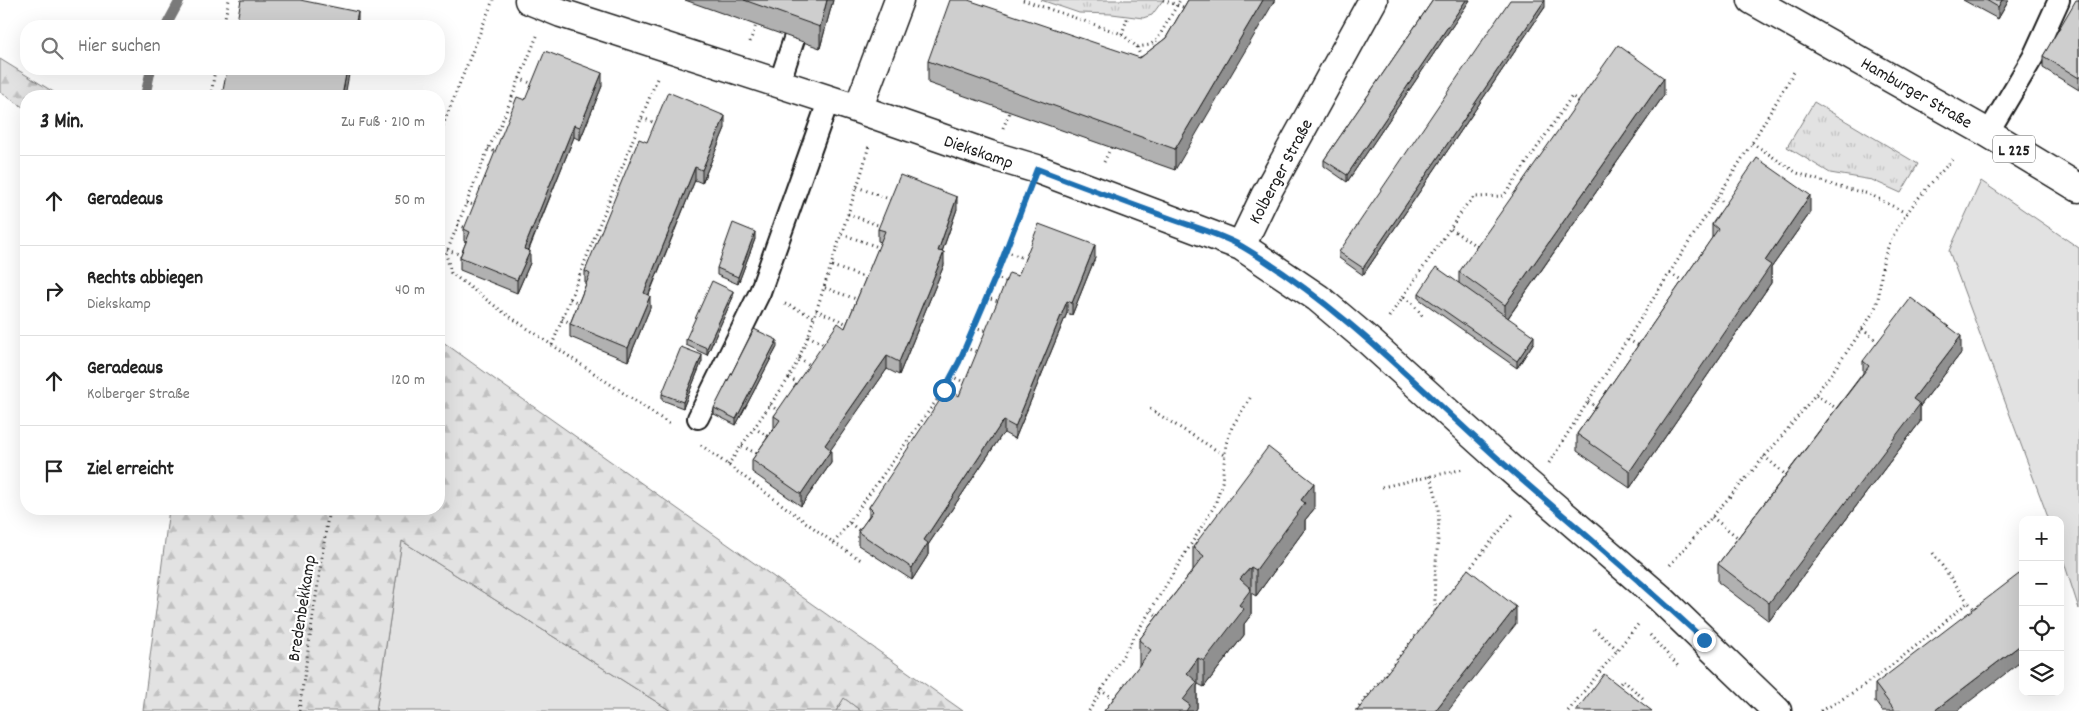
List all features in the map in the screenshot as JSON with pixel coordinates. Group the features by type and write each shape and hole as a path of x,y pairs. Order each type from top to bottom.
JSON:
{"street":[{"path":"867,112 899,0"},
{"name":"Kolberger Straße","path":"1241,246 1265,196 1374,0"},
{"name":"Hamburger Straße","path":"1752,0 1988,133 2079,188"},
{"name":"Diekskamp","path":"539,5 1037,169 1241,246"},
{"path":"1241,246 1318,298 1370,342 1533,489 1655,594 1777,711"}],"lane":[{"path":"1988,133 2034,57 2058,0"},
{"path":"779,84 794,39"},
{"path":"698,418 760,292 829,99"}],"path":[{"path":"224,20 229,0"},
{"path":"445,120 493,0"},
{"path":"1023,0 1122,34 1137,47 1144,65"},
{"path":"1163,0 1178,4 1193,12"},
{"path":"1137,47 1150,45 1157,40 1180,0"},
{"path":"539,5 512,97 488,149 447,250 446,254 450,273 503,312 675,428"},
{"path":"1122,34 1128,16"},
{"path":"552,344 669,47"},
{"path":"1356,711 1533,489 1752,143 1794,72"},
{"path":"211,90 214,75"},
{"path":"519,78 536,85"},
{"path":"1370,342 1404,297 1467,204 1474,197 1502,196 1572,96 1586,107"},
{"path":"512,97 520,101"},
{"path":"728,465 789,378 808,336 857,187 867,112"},
{"path":"642,118 659,124"},
{"path":"501,124 510,128"},
{"path":"1752,143 1797,173 1836,186 1870,194 1908,214"},
{"path":"488,149 500,154"},
{"path":"1568,711 1639,623 1655,594 1712,517 1816,395 1874,312 1880,291 1884,259 1891,242 1917,200 1953,159"},
{"path":"623,164 631,169"},
{"path":"834,543 944,390 965,348 995,278 1037,169"},
{"path":"1522,170 1529,174"},
{"path":"478,177 483,180"},
{"path":"857,187 895,202"},
{"path":"610,198 619,201"},
{"path":"1717,198 1734,209"},
{"path":"466,203 478,206"},
{"path":"848,214 884,228"},
{"path":"600,220 605,222"},
{"path":"458,225 469,229"},
{"path":"1451,229 1485,252"},
{"path":"842,234 883,249"},
{"path":"591,246 598,250"},
{"path":"447,250 466,256"},
{"path":"1006,251 1029,260"},
{"path":"832,266 871,279"},
{"path":"582,268 590,272"},
{"path":"1670,273 1691,286"},
{"path":"995,278 1011,283"},
{"path":"825,288 862,301"},
{"path":"760,292 815,317"},
{"path":"1404,297 1412,303 1424,318"},
{"path":"986,298 1003,302"},
{"path":"570,299 582,305"},
{"path":"816,310 852,326"},
{"path":"562,319 574,325"},
{"path":"974,327 990,332"},
{"path":"1862,329 1886,347"},
{"path":"808,336 831,347"},
{"path":"1628,340 1646,350"},
{"path":"965,348 982,354"},
{"path":"799,358 816,368"},
{"path":"951,376 969,384"},
{"path":"789,378 803,386"},
{"path":"944,390 951,393"},
{"path":"1089,711 1100,690 1151,611 1215,505 1222,482 1226,444 1232,427 1252,395"},
{"path":"1816,395 1845,414"},
{"path":"1588,402 1604,411"},
{"path":"770,405 784,414"},
{"path":"1150,409 1224,455"},
{"path":"924,416 929,419"},
{"path":"754,428 775,440"},
{"path":"913,432 918,435"},
{"path":"694,440 834,543 861,560"},
{"path":"742,446 763,457"},
{"path":"1764,456 1794,482"},
{"path":"893,460 898,464"},
{"path":"1382,488 1460,469 1506,465"},
{"path":"1429,476 1434,486 1438,504 1435,610"},
{"path":"881,479 886,482"},
{"path":"1215,505 1221,510"},
{"path":"862,506 868,509"},
{"name":"Bredenbekkamp","path":"299,711 329,515"},
{"path":"1712,517 1746,544"},
{"path":"850,523 865,535"},
{"path":"1932,553 1977,613"},
{"path":"1821,711 1846,698 1902,659 1968,602"},
{"path":"1435,610 1440,614"},
{"path":"1151,611 1164,621"},
{"path":"1639,623 1678,666"},
{"path":"1594,629 1617,649"},
{"path":"1386,673 1391,677"},
{"path":"1597,674 1603,680"},
{"path":"1614,691 1623,680 1645,700"},
{"path":"1100,690 1120,703"}],"green space":[{"path":"1041,0 1163,0 1152,15 1143,18 1112,14 1079,13"},
{"path":"0,59 20,71 20,75 26,75 50,90 20,90 20,105 0,92"},
{"path":"1814,102 1918,164 1901,193 1872,180 1830,173 1787,147"},
{"path":"1981,181 2079,248 2079,609 2064,562 2064,516 2048,516 1949,251"},
{"path":"445,343 963,711 861,711 844,698 836,711 671,711 402,541 376,711 143,711 168,515 445,515"},
{"path":"402,541 671,711 376,711"},
{"path":"844,698 861,711 836,711"}],"building":[{"path":"241,0 300,0 358,12 356,20 237,20"},
{"path":"744,0 827,0 820,27"},
{"path":"950,0 968,0 1140,58 1166,38 1188,0 1263,0 1175,149 928,61"},
{"path":"1433,0 1466,0 1347,175 1324,160"},
{"path":"1510,0 1545,0 1363,268 1339,252"},
{"path":"1986,0 2002,0 1998,7"},
{"path":"2076,0 2079,0 2079,78 2043,56"},
{"path":"1618,45 1664,78 1505,305 1459,272"},
{"path":"545,51 602,73 580,127 574,125 524,249 530,251 517,280 460,257 470,232 464,229 517,97 525,100"},
{"path":"226,75 346,75 343,90 223,90"},
{"path":"668,92 725,116 702,170 695,167 644,293 650,296 628,348 570,324 590,274 585,271 639,139 647,142"},
{"path":"1757,158 1810,195 1765,261 1771,265 1630,471 1577,434 1718,229 1712,224"},
{"path":"900,175 957,197 938,251 944,252 899,362 887,356 825,445 831,450 801,494 752,460 780,420 774,416 838,323 845,328 885,231 878,229"},
{"path":"733,223 755,232 738,277 717,268"},
{"path":"1039,224 1095,245 1072,303 1067,301 1015,427 1004,421 1001,424 924,540 928,543 912,568 858,532 873,511 869,507 948,388 959,396 1009,273 1018,276"},
{"path":"1436,267 1534,336 1517,361 1419,293"},
{"path":"712,281 733,291 707,348 686,339"},
{"path":"1911,298 1961,336 1913,399 1920,404 1769,603 1718,564 1869,366 1863,361"},
{"path":"754,329 777,340 736,419 714,408"},
{"path":"681,347 702,355 683,402 662,394"},
{"path":"1268,447 1314,483 1301,500 1305,503 1256,570 1251,567 1240,579 1251,589 1239,605 1244,609 1204,661 1198,658 1187,673 1197,682 1183,700 1190,705 1186,711 1104,711 1151,650 1139,640 1204,556 1193,547"},
{"path":"1468,569 1516,607 1435,711 1357,711"},
{"path":"2019,574 2019,646 1934,711 1895,711 1875,684"},
{"path":"1604,674 1652,711 1576,711"}],"waterway":[{"path":"169,20 180,0"},
{"path":"146,90 150,75"}],"route":[{"path":"944,390 959,362 995,278 1037,169 1241,246 1318,298 1370,342 1506,465 1660,598 1704,640"}]}
